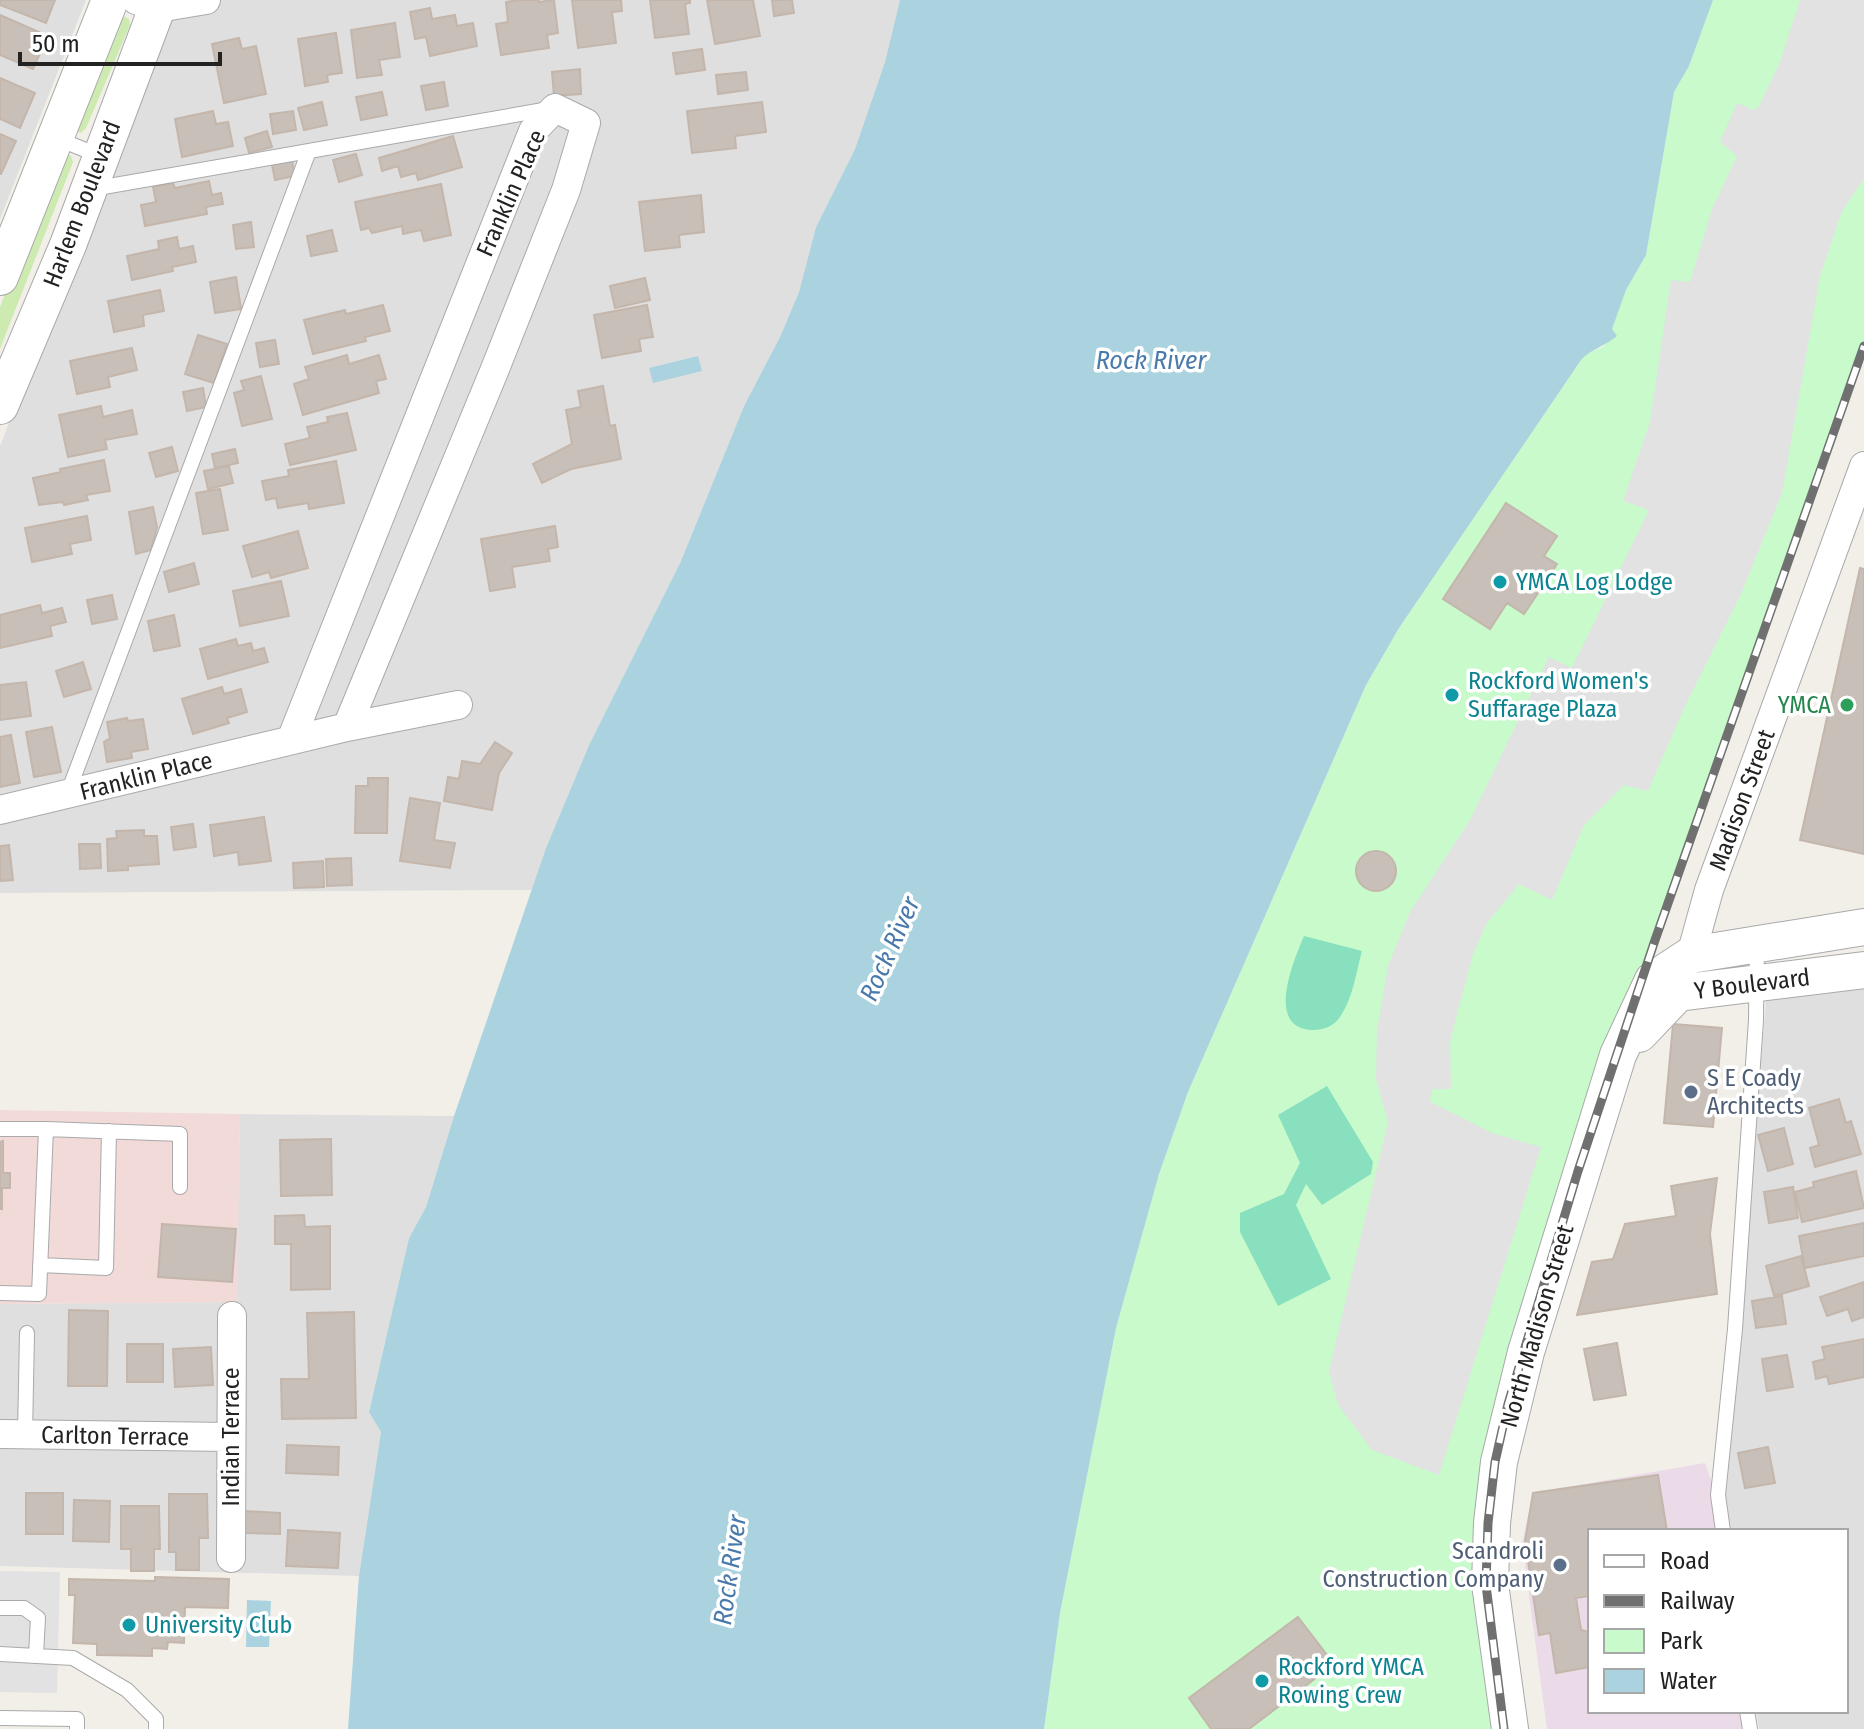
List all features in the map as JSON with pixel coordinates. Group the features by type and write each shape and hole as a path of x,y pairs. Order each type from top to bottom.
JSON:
{"street":[{"name":"Harlem Boulevard","path":"0,277 110,0"},
{"path":"151,3 206,0"},
{"name":"Harlem Boulevard","path":"0,406 95,173 151,3"},
{"name":"Franklin Place","path":"291,740 533,131 555,108 586,123 566,190 433,523 347,727"},
{"name":"Madison Street","path":"1691,955 1709,890 1864,466"},
{"name":"Franklin Place","path":"0,810 347,727 458,705"},
{"name":"Y Boulevard","path":"1691,955 1864,927"},
{"name":"North Madison Street","path":"1510,1729 1490,1584 1492,1523 1499,1462 1526,1352 1618,1055 1653,980 1691,955"},
{"name":"Y Boulevard","path":"1618,1055 1678,993 1864,970"},
{"name":"Indian Terrace","path":"231,1558 232,1316"},
{"name":"Carlton Terrace","path":"12,1434 230,1437"}],"lane":[{"path":"56,138 95,173 309,151 555,108"},
{"path":"67,795 309,151"},
{"path":"1723,1529 1718,1495 1735,1329 1757,944"},
{"path":"0,1129 180,1134 180,1187"},
{"path":"0,1293 39,1294 46,1129"},
{"path":"40,1265 106,1268 109,1131"},
{"path":"12,1434 27,1333"},
{"path":"0,1608 24,1608 38,1618 36,1655"},
{"path":"0,1654 73,1658 127,1690 156,1719 156,1729"},
{"path":"0,1718 77,1719 77,1729"}],"shaded area":[{"path":"0,0 86,0 0,219"},
{"path":"174,0 900,0 885,62 855,149 816,227 799,292 780,337 744,406 681,561 589,745 532,890 0,893 0,446"},
{"path":"1800,0 1864,0 1864,179 1842,211 1820,276 1782,493 1741,594 1684,708 1648,791 1624,785 1584,825 1552,900 1519,884 1487,923 1473,954 1450,1041 1451,1089 1433,1089 1429,1101 1492,1133 1541,1147 1439,1475 1372,1450 1338,1405 1329,1371 1388,1122 1376,1079 1377,1031 1388,966 1410,912 1470,820 1549,657 1572,668 1649,510 1623,501 1650,422 1671,280 1690,282 1712,209 1737,156 1720,142 1737,103 1754,110 1759,106 1780,62"},
{"path":"1864,977 1864,1729 1759,1729 1756,1713 1848,1713 1848,1529 1730,1529 1724,1494 1767,990"},
{"path":"0,1110 240,1114 237,1302 0,1304"},
{"path":"240,1114 454,1116 426,1207 409,1238 369,1411 381,1432 359,1576 0,1566 0,1304 236,1302"},
{"path":"1705,1463 1712,1483 1718,1529 1588,1529 1588,1713 1742,1713 1744,1729 1547,1729 1522,1543 1533,1493"},
{"path":"0,1571 60,1572 57,1693 0,1692"}],"green space":[{"path":"1713,0 1864,0 1864,346 1654,943 1495,1462 1504,1729 1044,1729 1060,1613 1116,1328 1159,1174 1188,1092 1366,685 1399,628 1581,360 1588,353 1603,347 1626,290 1646,255 1674,92 1689,66"},
{"path":"117,13 129,19 130,25 86,128 81,133 77,131"},
{"path":"67,153 73,162 0,349 0,307 58,158"},
{"path":"1304,936 1362,951 1344,1010 1335,1023 1321,1029 1298,1027 1290,1018 1286,1006 1290,976"},
{"path":"1327,1086 1373,1162 1371,1174 1322,1205 1306,1184 1296,1205 1331,1279 1278,1306 1240,1232 1240,1213 1284,1194 1300,1163 1278,1115"}],"water":[{"name":"Rock River","path":"900,0 1713,0 1689,66 1674,92 1646,255 1626,290 1612,329 1617,336 1581,360 1399,628 1366,685 1188,1092 1159,1174 1116,1328 1060,1613 1044,1729 348,1729 359,1576 381,1432 369,1412 409,1238 426,1207 546,848 589,745 681,561 744,406 780,337 799,292 816,227 855,149 885,62"},
{"path":"698,356 702,371 653,383 649,368"},
{"path":"247,1600 271,1601 269,1647 246,1647"}],"building":[{"path":"0,0 55,0 46,23 0,5"},
{"path":"554,0 558,33 547,35 549,48 501,55 496,24 508,22 506,2"},
{"path":"572,0 621,0 622,11 612,12 616,43 578,48"},
{"path":"650,0 690,0 685,4 689,34 655,38"},
{"path":"707,0 753,0 760,36 715,44"},
{"path":"772,0 792,0 794,13 774,16"},
{"path":"430,8 432,19 455,15 457,26 473,23 477,46 430,56 426,37 415,39 410,12"},
{"path":"0,15 48,36 33,69 0,55"},
{"path":"395,23 400,57 379,60 382,75 357,78 351,30"},
{"path":"336,33 342,73 327,75 328,82 305,86 298,39"},
{"path":"239,38 242,49 256,46 266,94 224,103 212,44"},
{"path":"702,49 705,70 676,74 673,53"},
{"path":"580,69 581,94 554,96 552,72"},
{"path":"746,72 748,90 718,94 716,75"},
{"path":"0,78 35,93 20,128 0,119"},
{"path":"444,82 448,106 426,110 421,86"},
{"path":"382,92 387,115 361,120 356,97"},
{"path":"322,102 327,125 304,130 298,108"},
{"path":"762,102 766,132 735,136 736,148 692,153 687,111"},
{"path":"213,111 216,124 228,122 233,146 182,157 175,119"},
{"path":"293,111 296,130 273,134 270,114"},
{"path":"267,131 272,147 249,153 245,138"},
{"path":"0,134 16,141 1,174 0,174"},
{"path":"453,136 462,167 418,180 416,173 401,177 398,166 382,171 379,158"},
{"path":"356,154 362,175 339,182 333,160"},
{"path":"292,161 295,176 275,180 272,165"},
{"path":"209,181 212,195 221,193 223,204 206,207 207,214 145,226 141,205 156,202 153,187 173,183 175,188"},
{"path":"441,184 451,235 424,241 421,230 403,234 402,226 372,233 369,228 361,230 355,202"},
{"path":"701,195 704,232 679,235 680,247 645,251 639,202"},
{"path":"251,222 254,247 236,249 233,225"},
{"path":"332,230 337,251 311,256 307,236"},
{"path":"177,237 179,249 193,246 196,262 172,267 173,271 132,280 127,256 159,249 158,241"},
{"path":"236,277 241,309 215,313 210,282"},
{"path":"645,278 650,300 615,308 610,286"},
{"path":"160,290 164,311 143,315 144,326 114,332 108,301"},
{"path":"383,305 390,331 365,337 366,341 313,354 304,320"},
{"path":"647,305 653,337 639,339 641,351 602,358 594,315"},
{"path":"198,335 227,344 214,383 185,374"},
{"path":"275,340 279,364 260,367 256,343"},
{"path":"132,348 137,370 108,377 110,387 77,394 70,361"},
{"path":"347,355 349,364 379,355 386,379 376,381 379,393 303,415 294,384 309,379 305,367"},
{"path":"261,376 272,419 242,426 234,393 244,390 241,381"},
{"path":"603,386 610,426 615,425 621,459 571,469 542,483 533,464 572,444 566,410 581,407 578,391"},
{"path":"203,388 206,407 187,411 183,392"},
{"path":"101,406 103,417 132,410 137,434 105,440 107,449 68,457 59,415"},
{"path":"347,413 356,450 290,465 285,444 310,438 307,427 328,422 327,417"},
{"path":"172,447 178,471 156,477 149,453"},
{"path":"235,449 238,463 215,468 212,454"},
{"path":"104,460 110,491 86,495 88,500 64,505 63,502 39,505 33,478"},
{"path":"336,461 344,503 309,509 308,503 278,508 276,498 266,500 262,481 289,476 288,470"},
{"path":"229,466 233,483 208,489 204,471"},
{"path":"220,489 228,530 203,534 196,493"},
{"name":"YMCA Log Lodge","path":"1506,503 1557,536 1544,556 1557,564 1524,614 1507,603 1490,629 1443,599"},
{"path":"153,507 157,527 151,550 136,554 129,512"},
{"path":"87,516 91,540 70,544 72,554 32,562 25,528"},
{"path":"555,526 558,547 548,549 550,561 512,567 515,587 490,591 481,539"},
{"path":"298,531 308,568 271,578 269,572 252,577 243,546"},
{"path":"194,563 199,584 169,592 164,572"},
{"name":"YMCA","path":"1860,568 1864,569 1864,854 1800,840"},
{"path":"281,581 289,616 240,626 233,591"},
{"path":"112,595 117,619 92,624 87,600"},
{"path":"40,605 42,613 62,608 66,622 50,626 52,636 0,648 0,615"},
{"path":"174,615 180,646 154,651 148,621"},
{"path":"236,639 238,646 251,643 253,651 264,648 268,662 208,679 200,649"},
{"path":"83,662 91,689 64,697 56,671"},
{"path":"26,682 31,716 0,720 0,685"},
{"path":"222,687 224,694 241,689 247,712 227,718 229,723 193,734 182,699"},
{"path":"127,718 128,721 143,719 148,749 131,752 132,758 107,762 104,742 110,738 107,722"},
{"path":"52,727 61,772 34,777 26,732"},
{"path":"11,735 20,783 0,787 0,737"},
{"path":"495,742 512,753 499,773 492,810 444,801 448,777 459,779 462,761 480,764"},
{"path":"368,778 388,778 387,833 355,833 356,786 368,786"},
{"path":"410,798 440,803 434,840 455,843 450,868 400,861"},
{"path":"264,817 271,861 239,865 238,852 214,856 210,825"},
{"path":"193,824 196,847 174,850 171,827"},
{"path":"144,830 144,836 157,836 159,864 108,871 107,839 117,838 116,831"},
{"path":"79,844 100,844 101,868 80,869"},
{"path":"9,845 13,880 0,881 0,846"},
{"path":"1376,851 1390,857 1396,871 1390,885 1376,891 1362,885 1356,871 1362,857"},
{"path":"351,858 352,885 327,886 326,859"},
{"path":"323,861 324,887 294,888 293,863"},
{"path":"1673,1024 1722,1028 1713,1127 1664,1123"},
{"path":"1839,1099 1846,1123 1851,1121 1861,1154 1815,1167 1810,1148 1819,1145 1809,1108"},
{"path":"1784,1128 1793,1164 1768,1171 1758,1135"},
{"path":"331,1139 332,1195 281,1196 280,1140"},
{"path":"3,1141 3,1173 10,1173 10,1188 2,1188 0,1209 0,1142"},
{"path":"1856,1171 1864,1208 1802,1222 1795,1192 1814,1187 1813,1182"},
{"path":"1717,1178 1710,1234 1717,1294 1577,1315 1592,1262 1613,1259 1625,1224 1676,1216 1671,1186"},
{"path":"1793,1187 1798,1218 1769,1223 1764,1192"},
{"path":"304,1215 305,1227 330,1226 330,1289 291,1290 291,1244 275,1244 275,1216"},
{"path":"1864,1223 1864,1256 1805,1268 1799,1236"},
{"path":"162,1224 236,1229 232,1282 158,1277"},
{"path":"1801,1256 1809,1286 1774,1296 1766,1266"},
{"path":"1864,1282 1864,1317 1852,1321 1848,1309 1827,1316 1820,1297"},
{"path":"1782,1296 1786,1324 1756,1328 1752,1301"},
{"path":"69,1310 108,1311 107,1386 68,1386"},
{"path":"354,1312 356,1418 282,1419 281,1379 309,1379 307,1313"},
{"path":"1864,1339 1864,1377 1829,1384 1827,1376 1816,1379 1813,1362 1825,1359 1822,1347"},
{"path":"1617,1343 1626,1395 1594,1400 1584,1349"},
{"path":"127,1344 163,1344 163,1382 127,1382"},
{"path":"211,1347 213,1385 175,1387 173,1349"},
{"path":"1787,1355 1793,1387 1767,1391 1762,1359"},
{"path":"287,1445 339,1447 338,1475 286,1473"},
{"path":"1768,1447 1775,1483 1745,1488 1738,1453"},
{"path":"1658,1475 1667,1529 1588,1529 1588,1596 1576,1598 1581,1630 1588,1632 1588,1667 1556,1673 1550,1633 1539,1635 1525,1541 1533,1493"},
{"path":"26,1493 63,1493 63,1534 26,1534"},
{"path":"169,1494 207,1494 208,1538 199,1538 199,1570 176,1570 176,1552 169,1552"},
{"path":"74,1500 110,1501 109,1542 73,1541"},
{"path":"121,1506 159,1506 160,1549 154,1549 154,1571 131,1571 131,1549 121,1549"},
{"path":"245,1511 280,1513 280,1534 244,1533"},
{"path":"288,1530 340,1533 338,1568 286,1566"},
{"name":"University Club","path":"155,1577 229,1579 228,1608 185,1607 184,1643 168,1642 167,1649 152,1648 152,1656 97,1655 97,1644 73,1643 75,1595 69,1595 69,1579 155,1581"},
{"name":"Rockford YMCA Rowing Crew","path":"1298,1617 1334,1664 1249,1729 1211,1729 1189,1698"}],"railway":[{"path":"1504,1729 1486,1585 1488,1523 1495,1462 1508,1404 1578,1171 1654,943 1864,346"}],"place":[{"name":"YMCA Log Lodge","path":"1500,582"},
{"name":"Rockford Women's Suffarage Plaza","path":"1452,695"},
{"name":"YMCA","path":"1847,705"},
{"name":"S E Coady Architects","path":"1691,1092"},
{"name":"Scandroli Construction Company","path":"1560,1565"},
{"name":"University Club","path":"129,1625"},
{"name":"Rockford YMCA Rowing Crew","path":"1262,1681"}]}
